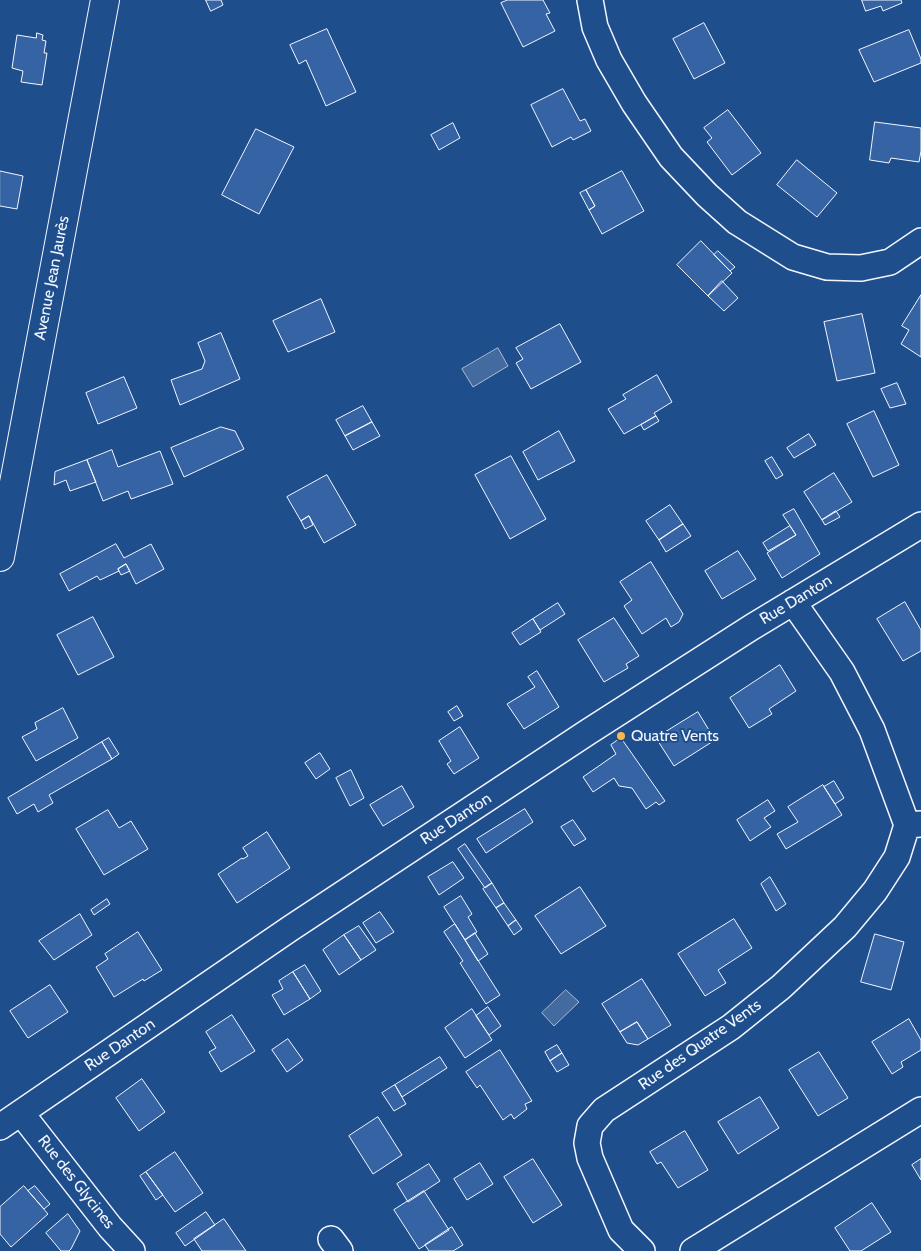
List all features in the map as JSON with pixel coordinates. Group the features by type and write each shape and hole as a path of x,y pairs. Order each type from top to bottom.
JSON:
{"main road":[{"name":"Avenue Jean Jaurès","path":"0,557 105,0"}],"street":[{"path":"590,0 595,27 609,60 634,103 671,157 707,195 737,222 793,257 827,267 861,268 890,262 921,241"},
{"name":"Rue Danton","path":"0,1127 291,928 588,732 793,602 921,525"},
{"name":"Rue des Quatre Vents","path":"642,1251 621,1230 590,1158 587,1143 590,1126 604,1110 731,1027 781,986 845,927 875,891 897,857 914,825 891,778 872,730 842,672 793,602"},
{"path":"693,1251 921,1110"},
{"name":"Rue des Glycines","path":"21,1113 132,1251"},
{"path":"103,1251 110,1226"}],"water":[{"path":"498,348 508,366 473,387 462,369"},
{"path":"566,990 579,1002 554,1026 542,1013"}],"building":[{"path":"206,0 221,0 223,5 211,11"},
{"path":"508,0 543,0 550,13 546,14 555,31 523,47 501,3"},
{"path":"862,0 901,0 902,3 883,11 881,6 866,11"},
{"path":"704,23 725,63 694,79 673,39"},
{"path":"327,29 356,92 326,106 306,60 299,64 290,45"},
{"path":"909,30 921,63 874,82 859,50"},
{"path":"37,33 43,35 42,40 46,41 44,53 47,53 42,85 21,82 23,71 12,68 17,35 36,38"},
{"path":"563,89 580,121 585,119 591,131 573,140 571,137 552,147 531,105"},
{"path":"728,110 761,153 732,175 707,142 712,138 704,128"},
{"path":"875,122 921,128 919,162 891,158 889,163 870,160"},
{"path":"453,123 460,138 439,150 431,135"},
{"path":"256,129 294,147 259,214 222,195"},
{"path":"797,160 837,193 817,217 777,185"},
{"path":"0,171 23,176 17,209 0,206"},
{"path":"622,171 644,211 602,234 589,210 595,206 586,190"},
{"path":"586,190 595,206 589,210 580,193"},
{"path":"701,241 732,273 708,296 677,265"},
{"path":"718,251 735,267 730,271 714,255"},
{"path":"722,281 738,298 724,311 708,296"},
{"path":"921,295 921,357 901,344 909,330 902,326"},
{"path":"321,299 335,332 288,352 273,321"},
{"path":"862,314 875,373 837,381 824,322"},
{"path":"560,324 581,362 531,389 516,363 523,359 516,348"},
{"path":"221,333 240,379 180,405 171,380 202,369 205,361 198,343"},
{"path":"657,375 672,402 654,413 656,416 624,434 608,409 626,399 623,395"},
{"path":"124,377 137,408 98,424 86,393"},
{"path":"897,383 906,404 890,408 881,389"},
{"path":"363,406 372,422 345,436 336,420"},
{"path":"874,411 899,465 873,477 847,424"},
{"path":"656,416 659,421 644,430 641,425"},
{"path":"372,422 380,436 353,450 345,436"},
{"path":"221,427 235,431 244,449 184,477 171,448"},
{"path":"559,431 575,461 538,480 523,452"},
{"path":"809,434 816,445 794,458 787,448"},
{"path":"112,450 118,467 160,451 173,484 131,499 128,491 103,501 87,460"},
{"path":"511,456 546,519 510,539 475,475"},
{"path":"772,457 783,475 776,479 765,461"},
{"path":"87,460 96,482 70,491 66,480 54,485 55,472"},
{"path":"834,473 852,502 822,520 804,492"},
{"path":"327,475 356,525 324,543 309,516 301,521 287,497"},
{"path":"670,505 683,524 659,540 646,521"},
{"path":"794,509 820,554 782,578 767,553 796,535 783,515"},
{"path":"836,511 840,517 825,525 822,520"},
{"path":"309,516 313,525 305,529 301,521"},
{"path":"683,524 691,536 666,552 659,540"},
{"path":"790,526 796,535 768,551 763,543"},
{"path":"116,544 124,558 151,544 164,569 136,584 126,564 118,569 119,571 100,580 97,576 69,591 60,574"},
{"path":"738,551 756,579 722,599 705,571"},
{"path":"651,562 683,614 679,622 671,627 666,618 642,634 624,606 632,600 620,582"},
{"path":"126,564 130,571 121,575 118,569"},
{"path":"905,602 921,630 921,651 903,661 877,619"},
{"path":"558,603 565,614 540,630 533,619"},
{"path":"93,617 114,657 78,675 57,635"},
{"path":"614,618 639,656 626,664 628,668 604,682 578,640"},
{"path":"533,619 541,632 520,645 512,633"},
{"path":"780,665 796,691 769,709 772,714 749,728 730,698"},
{"path":"537,671 559,707 524,729 507,704 535,687 528,677"},
{"path":"457,706 463,716 454,721 448,712"},
{"path":"63,708 78,738 36,761 22,737 37,729 35,723"},
{"path":"698,712 715,740 674,766 656,738"},
{"path":"460,727 479,758 454,774 447,764 451,761 439,741"},
{"path":"109,738 119,754 112,759 102,742"},
{"path":"621,738 665,801 659,805 656,802 646,809 632,788 619,786 614,778 593,792 583,777 616,754 611,745"},
{"path":"102,742 112,759 49,795 53,803 38,812 34,804 17,814 8,798"},
{"path":"320,753 330,769 316,779 305,763"},
{"path":"351,770 364,798 350,806 336,778"},
{"path":"834,781 844,798 835,804 824,787"},
{"path":"823,785 842,815 786,849 777,834 798,822 788,807"},
{"path":"402,786 414,807 383,826 370,805"},
{"path":"768,800 775,811 764,818 771,827 750,841 737,820"},
{"path":"525,809 533,822 486,853 477,839"},
{"path":"108,810 119,828 131,821 148,849 104,875 76,829"},
{"path":"573,820 586,839 574,846 561,827"},
{"path":"267,832 290,868 237,903 218,874 248,856 243,848"},
{"path":"465,844 492,883 485,888 458,849"},
{"path":"453,862 464,878 439,895 428,877"},
{"path":"770,877 786,904 776,911 761,884"},
{"path":"492,883 504,903 496,908 483,889"},
{"path":"580,887 606,926 561,954 535,916"},
{"path":"461,896 472,914 468,917 477,932 465,940 444,907"},
{"path":"107,899 110,904 94,915 91,910"},
{"path":"504,903 516,920 508,926 496,908"},
{"path":"380,912 394,932 376,943 363,923"},
{"path":"80,914 92,935 54,960 39,941"},
{"path":"734,919 752,948 718,970 726,983 705,996 678,954"},
{"path":"516,920 522,929 514,935 508,926"},
{"path":"455,924 500,995 486,1004 460,963 463,961 444,932"},
{"path":"359,926 376,950 361,960 344,935"},
{"path":"138,932 162,970 114,997 96,967 108,959 105,954"},
{"path":"475,933 488,954 478,961 465,940"},
{"path":"875,934 904,942 891,990 861,982"},
{"path":"344,935 361,960 339,975 323,950"},
{"path":"305,965 321,991 310,999 293,972"},
{"path":"293,972 310,999 284,1015 272,995 283,989 279,981"},
{"path":"642,979 671,1025 648,1039 637,1022 620,1032 602,1004"},
{"path":"50,985 68,1012 28,1038 10,1011"},
{"path":"488,1007 501,1026 489,1035 476,1016"},
{"path":"472,1009 492,1040 465,1058 445,1028"},
{"path":"232,1015 255,1051 221,1072 209,1052 216,1048 206,1032"},
{"path":"909,1019 921,1040 921,1050 901,1062 903,1067 892,1074 872,1042"},
{"path":"637,1022 648,1039 638,1045 627,1043 620,1032"},
{"path":"288,1039 303,1060 287,1072 272,1050"},
{"path":"557,1045 562,1053 550,1061 545,1052"},
{"path":"500,1050 532,1101 525,1104 527,1109 514,1119 511,1114 503,1120 480,1085 477,1088 466,1072"},
{"path":"819,1052 848,1098 818,1116 789,1070"},
{"path":"562,1053 569,1065 557,1072 550,1061"},
{"path":"440,1057 447,1068 402,1097 395,1085"},
{"path":"142,1079 165,1112 139,1131 116,1098"},
{"path":"395,1085 406,1104 394,1111 382,1093"},
{"path":"760,1097 779,1128 738,1154 718,1122"},
{"path":"378,1117 402,1155 373,1174 349,1136"},
{"path":"685,1131 708,1170 678,1188 661,1162 657,1164 650,1152"},
{"path":"175,1152 203,1193 175,1212 146,1172"},
{"path":"533,1159 562,1205 533,1223 504,1177"},
{"path":"921,1159 921,1180 912,1165"},
{"path":"480,1163 493,1184 467,1200 454,1179"},
{"path":"429,1164 440,1181 408,1202 397,1184"},
{"path":"146,1172 163,1195 156,1200 140,1176"},
{"path":"24,1186 48,1214 11,1247 0,1234 0,1207"},
{"path":"35,1186 50,1204 44,1209 28,1191"},
{"path":"424,1191 449,1230 419,1249 394,1210"},
{"path":"872,1203 891,1232 861,1251 850,1251 835,1228"},
{"path":"206,1212 215,1225 185,1246 176,1233"},
{"path":"68,1214 80,1231 71,1249 69,1251 61,1251 46,1233"},
{"path":"224,1219 246,1251 202,1251 194,1239"},
{"path":"452,1227 463,1245 453,1251 429,1251 425,1245"}],"place":[{"name":"Quatre Vents","path":"621,736"}]}
